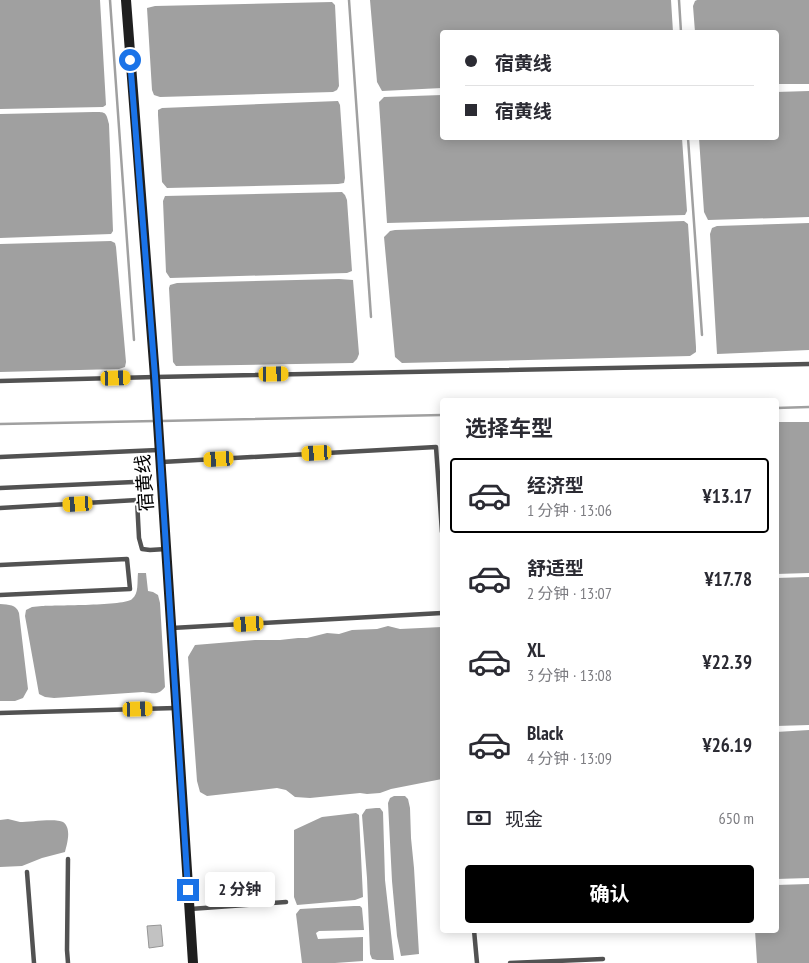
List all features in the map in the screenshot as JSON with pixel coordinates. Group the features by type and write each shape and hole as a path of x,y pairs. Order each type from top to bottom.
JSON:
{"main road":[{"name":"宿黄线","path":"126,0 155,376 193,963"}],"lane":[{"path":"0,381 155,376 809,364"},
{"path":"0,457 159,446"},
{"path":"160,462 436,447 440,504"},
{"path":"0,488 134,482"},
{"path":"0,508 137,500 139,538 142,549 166,549"},
{"path":"0,565 127,559 130,589 0,595"},
{"path":"172,628 440,613"},
{"path":"0,713 177,708"},
{"path":"68,859 68,963"},
{"path":"27,872 34,963"},
{"path":"190,909 286,902"},
{"path":"474,933 477,963"},
{"path":"510,963 604,959"}],"shaded area":[{"path":"0,0 100,0 106,105 103,107 0,109"},
{"path":"370,0 671,0 673,30 440,30 440,88 382,91 377,82"},
{"path":"809,0 809,84 779,84 779,30 695,30 693,6 695,1"},
{"path":"332,2 335,5 339,86 337,90 333,92 160,97 154,95 152,90 147,8 155,6"},
{"path":"809,91 809,217 708,220 704,212 699,140 779,140 779,92"},
{"path":"440,95 440,140 682,140 687,211 685,215 387,223 379,102 384,97"},
{"path":"338,101 340,105 344,183 167,188 162,182 158,110 162,108"},
{"path":"101,112 107,117 109,124 113,231 111,234 0,238 0,114"},
{"path":"342,192 347,200 352,271 347,273 170,278 166,272 163,201 165,196"},
{"path":"684,221 688,224 696,347 696,352 690,356 402,363 395,357 384,237 390,231"},
{"path":"809,223 809,350 717,354 710,234 712,228 717,226"},
{"path":"111,241 115,243 116,247 125,367 119,369 0,372 0,244"},
{"path":"353,280 359,354 353,363 176,366 173,362 170,285 177,283"},
{"path":"779,422 809,422 809,573 779,574"},
{"path":"138,573 146,573 148,591 158,595 160,603 165,687 160,692 155,693 143,692 54,698 39,694 25,616 26,610 42,606 104,604 127,601 136,594"},
{"path":"809,577 809,725 779,726 779,578"},
{"path":"0,604 14,606 19,613 28,689 23,698 15,701 0,701"},
{"path":"388,626 400,629 440,627 440,779 380,793 310,798 295,797 286,790 277,788 207,796 200,792 197,781 188,657 195,645 307,638 327,633 339,634 352,630 377,629"},
{"path":"809,730 809,878 779,879 779,732"},
{"path":"405,796 408,799 410,808 419,954 401,956 397,936 392,881 388,803 390,798"},
{"path":"380,808 383,812 385,880 394,960 372,959 370,954 362,815 366,809"},
{"path":"356,813 359,815 363,897 355,900 297,905 294,897 294,830 322,817"},
{"path":"8,819 20,822 49,820 63,822 68,832 65,852 22,866 0,867 0,820"},
{"path":"809,884 809,963 757,963 755,933 779,933 779,885"},
{"path":"360,906 362,908 364,930 319,931 316,933 318,939 363,937 363,961 302,963 296,914 300,909"}],"building":[{"path":"161,925 163,946 149,948 147,926"}],"waterway":[{"path":"110,0 134,340"},
{"path":"349,0 371,317"},
{"path":"679,0 681,30"},
{"path":"688,140 702,335"},
{"path":"779,408 809,407"},
{"path":"161,421 440,415"},
{"path":"0,424 156,421"}],"route":[{"path":"130,60 155,376 188,890"}]}
